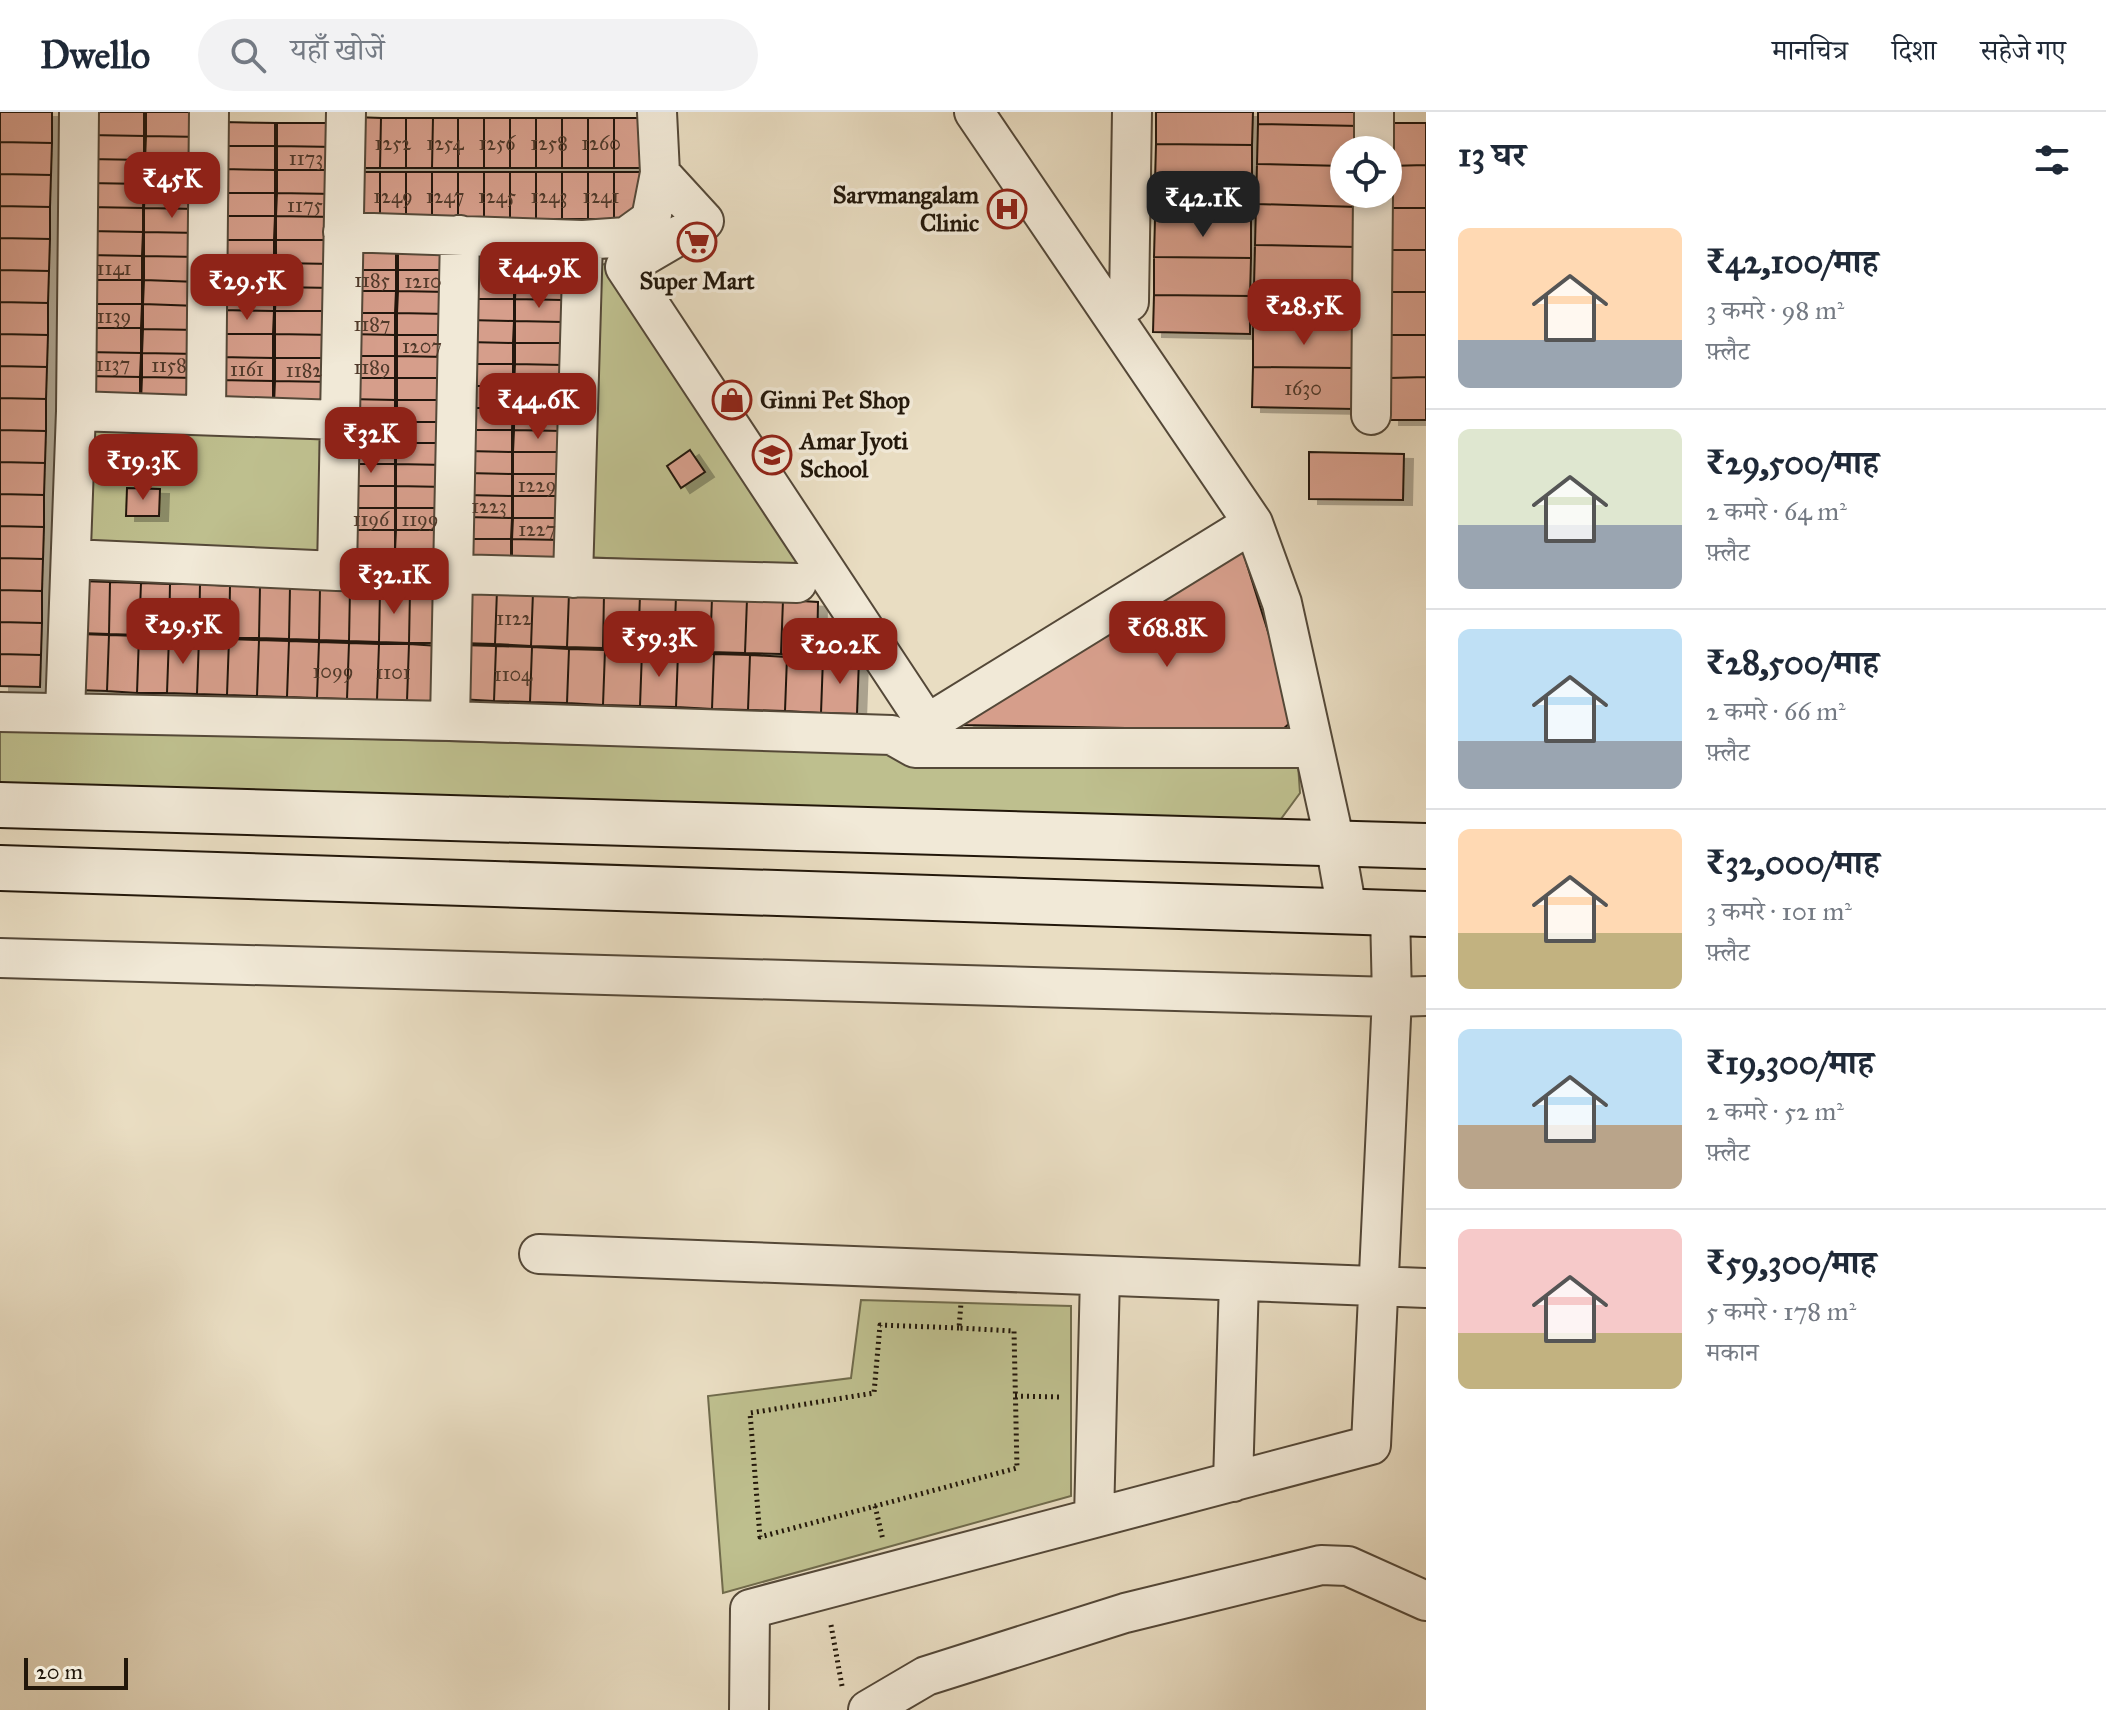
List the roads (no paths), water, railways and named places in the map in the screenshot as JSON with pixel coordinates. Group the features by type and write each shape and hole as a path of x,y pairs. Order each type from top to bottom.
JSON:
{"street":[{"path":"65,713 76,411 79,112"},
{"path":"206,414 209,112"},
{"path":"337,571 346,112"},
{"path":"343,232 583,240 626,237 651,219 660,173 657,112"},
{"path":"974,112 1253,523 1281,598 1347,911"},
{"path":"1129,302 1132,112"},
{"path":"1374,112 1374,136"},
{"path":"660,173 704,221 625,267 927,724 1253,523"},
{"path":"1371,415 1373,208"},
{"path":"450,721 460,235"},
{"path":"573,578 583,240"},
{"path":"76,411 339,420"},
{"path":"71,559 337,571 797,583"},
{"path":"0,712 450,721 892,735 915,748 1314,748"},
{"path":"0,805 1426,846"},
{"path":"0,868 1408,913 1409,997 1377,1286 1371,1445 750,1609 749,1710"},
{"path":"0,958 1409,997"},
{"path":"539,1254 1426,1288"},
{"path":"1094,1518 1100,1276"},
{"path":"1233,1482 1239,1281"},
{"path":"855,1699 1125,1613 1321,1565 1348,1566 1426,1601"}],"place":[{"name":"Sarvmangalam Clinic","path":"1007,209"},
{"name":"Super Mart","path":"697,242"},
{"name":"Ginni Pet Shop","path":"732,400"},
{"name":"Amar Jyoti School","path":"772,455"}]}
